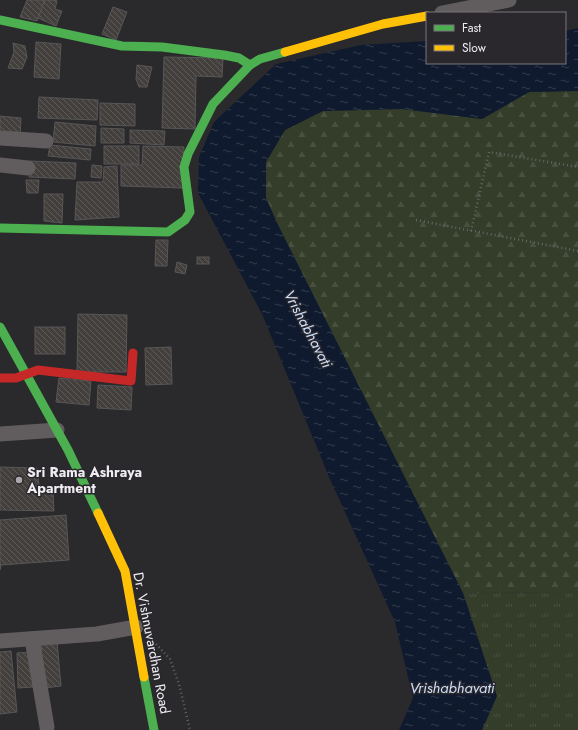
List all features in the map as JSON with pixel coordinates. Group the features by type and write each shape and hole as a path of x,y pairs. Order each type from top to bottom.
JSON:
{"street":[{"path":"447,12 509,0"},
{"path":"0,228 168,232 185,220 190,212 184,167 188,154 213,104 250,65 260,59 376,27 426,16"},
{"path":"0,20 122,46 162,47 224,55 239,58 250,65"},
{"path":"0,138 46,141"},
{"path":"0,165 28,168"},
{"name":"Dr. Vishnuvardhan Road","path":"0,327 57,430 125,571 154,730"},
{"path":"0,378 16,378 38,370 131,381 133,352"},
{"path":"0,434 57,430"},
{"path":"0,641 97,634 136,627"},
{"path":"32,639 47,727"}],"path":[{"path":"471,231 489,152 578,167"},
{"path":"416,220 578,251"},
{"path":"153,641 170,659 180,684 190,730"}],"green space":[{"path":"578,91 578,592 463,593 278,225 266,198 266,162 285,130 323,111 402,109 482,119 529,92"},
{"path":"578,592 578,730 482,730 497,696 463,593"}],"water":[{"name":"Vrishabhavati","path":"578,28 578,91 529,92 482,119 402,109 323,111 285,130 266,162 266,198 278,225 463,593 497,696 482,730 399,730 413,698 395,622 329,477 262,314 198,193 199,157 214,122 276,64 361,45 426,41 426,64 566,64 566,31"}],"building":[{"path":"27,0 45,0 37,21 20,17"},
{"path":"45,0 57,1 55,9 62,11 56,26 38,18"},
{"path":"113,7 127,12 116,40 102,34"},
{"path":"36,42 61,44 59,79 34,77"},
{"path":"13,43 25,46 27,57 22,69 8,68 14,52"},
{"path":"164,57 223,58 222,77 196,76 195,129 162,128"},
{"path":"137,65 152,67 147,87 139,87 136,79"},
{"path":"39,97 98,100 97,120 38,118"},
{"path":"100,103 135,104 135,126 100,125"},
{"path":"0,116 21,118 20,137 0,135"},
{"path":"55,122 96,126 95,146 53,142"},
{"path":"101,128 124,129 124,143 101,143"},
{"path":"130,130 165,131 164,145 130,143"},
{"path":"50,145 91,149 90,160 48,156"},
{"path":"104,146 139,146 139,164 104,164"},
{"path":"143,146 184,147 183,188 121,186 121,165 142,165"},
{"path":"30,161 76,163 75,179 29,177"},
{"path":"92,165 102,166 101,178 91,177"},
{"path":"117,166 119,217 75,220 77,182 103,182 104,167"},
{"path":"26,180 39,180 38,193 27,193"},
{"path":"44,194 63,194 62,223 44,221"},
{"path":"156,240 168,240 167,266 155,266"},
{"path":"197,257 209,257 209,264 197,264"},
{"path":"177,262 187,265 185,274 175,272"},
{"path":"78,314 127,315 126,372 77,372"},
{"path":"35,327 65,327 65,354 35,354"},
{"path":"171,347 172,384 146,385 145,348"},
{"path":"59,378 91,381 89,405 56,402"},
{"path":"98,385 132,387 131,410 97,408"},
{"name":"Sri Rama Ashraya Apartment","path":"0,467 37,468 40,493 53,492 54,511 0,510"},
{"path":"66,515 69,560 1,565 0,570 0,520"},
{"path":"57,642 61,686 44,688 41,644"},
{"path":"11,651 17,712 0,714 0,652"},
{"path":"32,652 33,687 18,688 17,653"}],"traffic: fast":[{"path":"0,20 122,46 162,47 224,55 239,58 250,65"},
{"path":"0,228 168,232 185,220 190,212 184,167 188,154 213,104 250,65 260,59 285,52"},
{"path":"0,327 68,450 98,513"},
{"path":"144,677 154,730"}],"traffic: slow":[{"path":"285,52 383,24 426,16"},
{"path":"98,513 125,571 144,677"}],"traffic: jam":[{"path":"0,378 16,378 38,370 131,381 133,353"}],"place":[{"name":"Sri Rama Ashraya Apartment","path":"19,480"}]}
